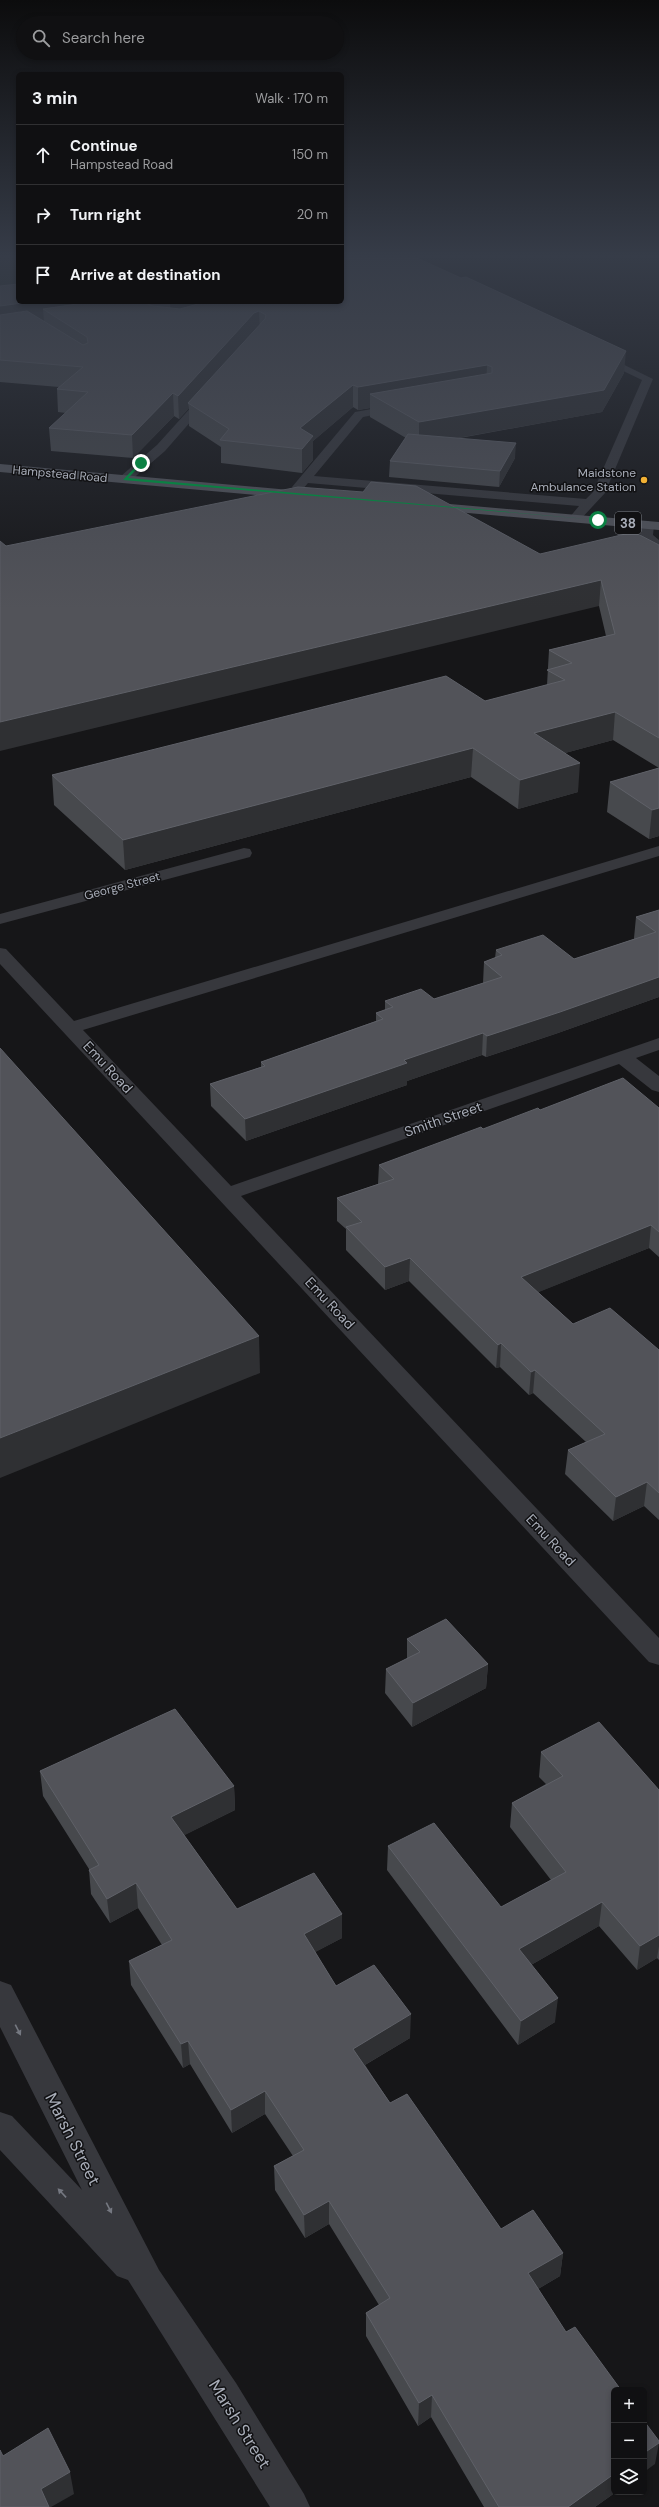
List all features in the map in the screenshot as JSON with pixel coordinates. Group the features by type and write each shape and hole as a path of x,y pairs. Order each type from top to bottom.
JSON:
{"main road":[{"name":"Hampstead Road","path":"0,468 316,496"},
{"name":"38","path":"418,505 655,524"}],"street":[{"path":"575,518 587,503 599,493 648,379 639,375"},
{"path":"125,479 160,448 218,384"},
{"path":"292,494 359,414 411,405"},
{"path":"305,480 587,503"},
{"path":"655,524 646,536 659,547"},
{"path":"71,1028 659,851"},
{"name":"George Street","path":"0,919 244,853"},
{"name":"Emu Road","path":"0,953 659,1655"},
{"name":"Smith Street","path":"227,1194 659,1044"},
{"path":"622,1057 659,1086"},
{"name":"Marsh Street","path":"0,1996 147,2282 223,2396 291,2507"},
{"name":"Marsh Street","path":"0,2127 147,2282"}],"building":[{"path":"74,375 197,375 178,396 173,393 132,435 49,428 88,392 57,389"},
{"path":"214,375 428,375 358,387 353,385 300,428 313,436 302,449 220,440 229,429 188,403"},
{"path":"480,375 612,375 604,390 419,422 370,394"},
{"path":"408,434 516,443 500,471 390,461"},
{"path":"371,482 416,486 540,554 634,532 659,545 659,738 615,712 534,733 580,763 520,780 473,748 123,840 52,775 446,676 485,701 565,680 547,670 572,663 549,650 615,634 601,580 0,722 0,541 6,546 298,487 363,492"},
{"path":"659,768 659,808 652,810 610,782"},
{"path":"659,910 659,977 487,1036 483,1033 404,1060 407,1063 245,1119 210,1084 265,1066 261,1062 383,1019 376,1013 393,1007 385,1001 421,989 434,999 502,977 484,962 502,955 496,950 543,935 574,959 656,932 636,917"},
{"path":"0,1048 259,1336 0,1438"},
{"path":"623,1078 659,1108 659,1232 651,1225 521,1277 573,1324 610,1308 659,1350 659,1493 647,1482 616,1497 568,1450 605,1434 535,1370 531,1372 501,1343 498,1345 410,1258 385,1267 346,1227 362,1222 337,1198 394,1179 379,1165 481,1127 483,1129 538,1108 540,1110"},
{"path":"446,1619 488,1664 413,1703 386,1669 420,1652 407,1639"},
{"path":"175,1709 234,1786 171,1817 237,1909 314,1873 342,1914 304,1934 336,1986 374,1965 411,2014 353,2049 390,2103 407,2094 501,2229 533,2210 563,2253 528,2273 566,2332 575,2327 619,2387 611,2387 611,2476 568,2507 499,2507 432,2395 419,2403 366,2313 390,2298 329,2201 304,2215 274,2166 304,2150 265,2091 231,2110 188,2041 181,2044 129,1961 172,1940 136,1883 107,1899 89,1870 99,1865 40,1771"},
{"path":"599,1722 659,1790 659,1935 640,1946 602,1902 519,1949 558,1998 521,2021 388,1846 434,1823 501,1907 566,1872 512,1803 563,1776 541,1752"},
{"path":"647,2425 659,2441 659,2443 647,2451"},
{"path":"48,2428 70,2472 41,2489 49,2507 0,2507 0,2450 3,2456"}],"place":[{"name":"Maidstone Ambulance Station","path":"644,480"}],"route":[{"path":"141,463 125,479 598,520"}]}
